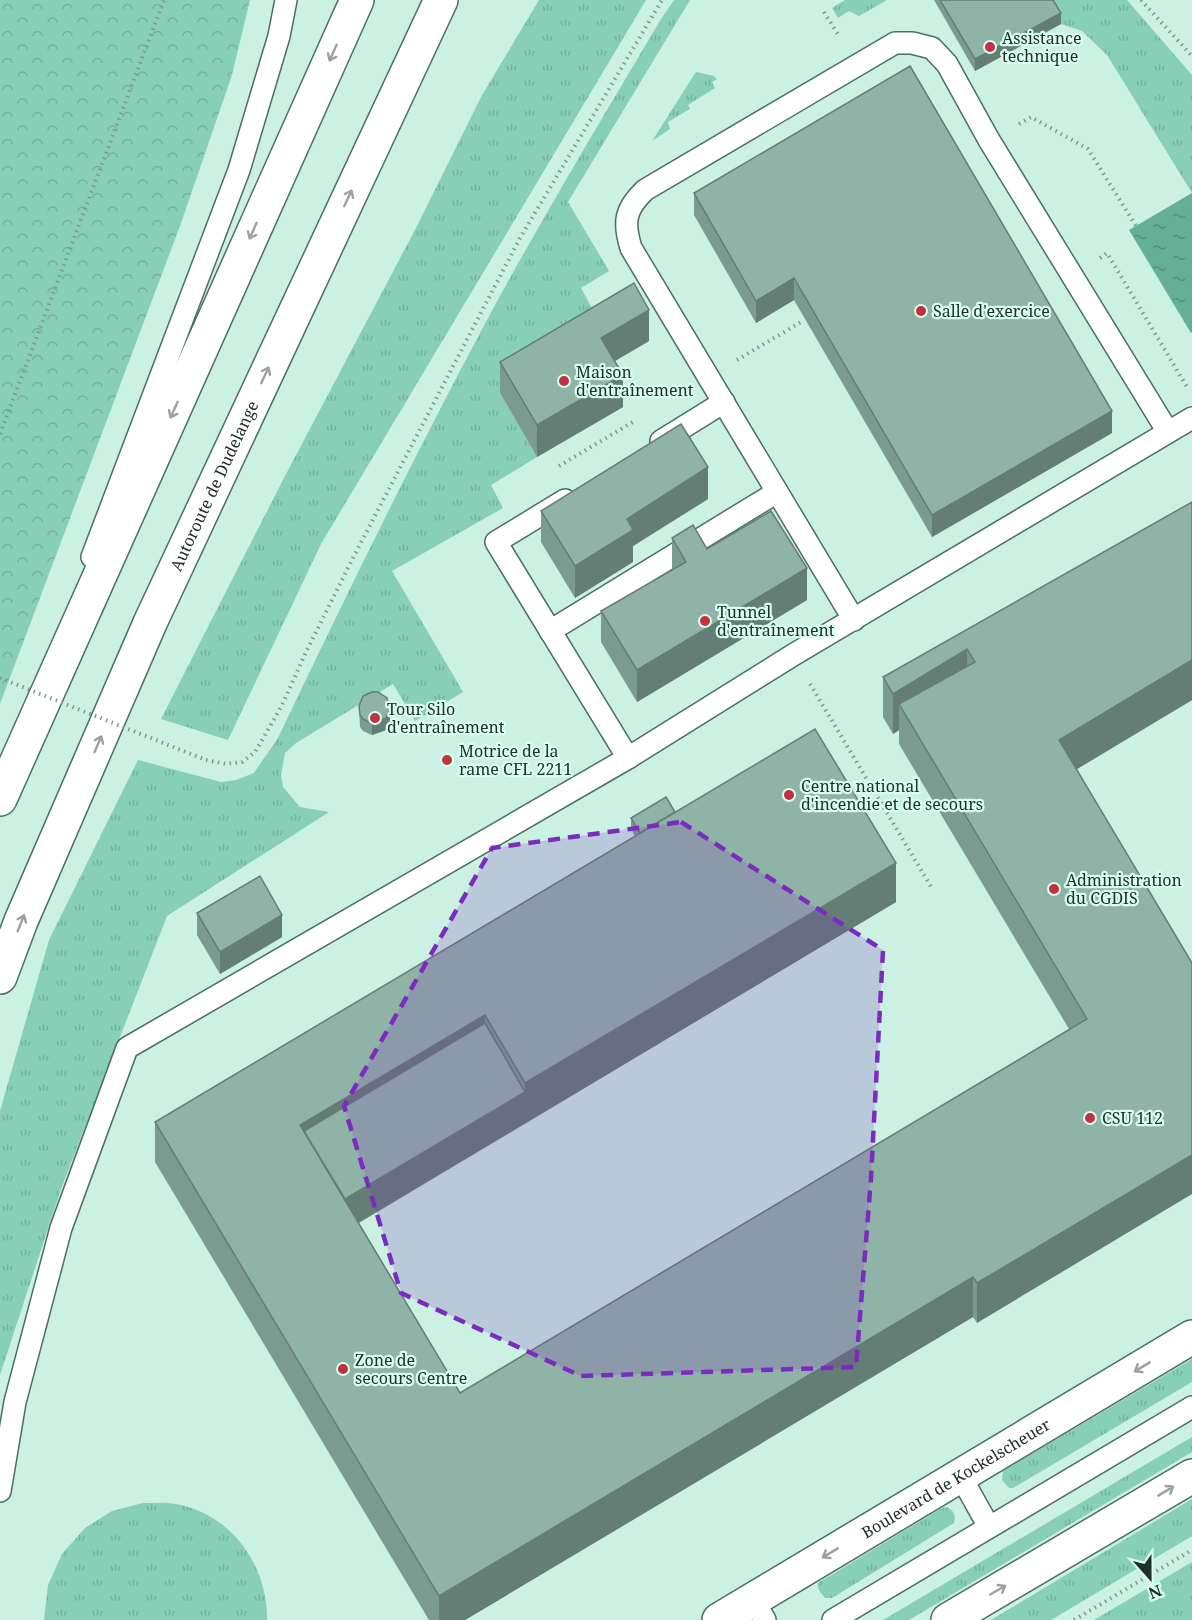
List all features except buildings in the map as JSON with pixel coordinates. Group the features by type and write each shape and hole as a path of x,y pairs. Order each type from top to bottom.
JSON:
{"main road":[{"path":"0,797 357,0"},
{"name":"Autoroute de Dudelange","path":"0,977 26,910 150,623 441,0"},
{"name":"Boulevard de Kockelscheuer","path":"719,1620 759,1610 960,1475 1192,1337"},
{"path":"948,1620 1192,1476"}],"lane":[{"path":"0,797 239,170 279,36 286,0"},
{"path":"854,620 631,248 626,231 627,213 636,198 645,190 895,43 912,43 932,48 947,64 989,140 1168,432"},
{"path":"639,454 724,402"},
{"path":"0,1491 15,1402 61,1228 127,1048 628,758 793,655 1192,418"},
{"path":"580,490 496,542 628,758"},
{"path":"550,631 777,492"},
{"path":"833,1620 1192,1407"},
{"path":"960,1475 989,1527"}],"path":[{"path":"0,434 164,0"},
{"path":"0,678 206,760 226,764 242,762 255,752 282,705 355,554 520,238 662,0"},
{"path":"1141,0 1192,56"},
{"path":"824,12 837,33"},
{"path":"989,140 1031,117 1089,149 1136,226"},
{"path":"709,377 801,322"},
{"path":"554,469 643,416"},
{"path":"891,820 933,890"},
{"path":"1074,1620 1192,1550"}],"highlighted area":[{"path":"681,822 883,950 871,1178 856,1367 581,1376 401,1293 344,1106 492,848"}],"green space":[{"path":"0,0 250,0 232,75 180,226 0,704"},
{"path":"539,0 646,0 321,544 228,740 161,719 285,476 416,228 481,97"},
{"path":"674,0 690,0 568,202 609,271 581,288 605,332 500,393 537,457 491,485 503,508 392,571 463,692 415,721 393,684 296,743 285,753 281,774 283,787 300,807 329,812 167,916 61,1189 0,1375 0,1111 49,940 138,760 221,782 236,780 254,773 278,738 377,534 480,333 569,174"},
{"path":"845,0 887,0 859,16 849,11 838,18 832,8"},
{"path":"1046,0 1127,0 1192,75 1192,193 1107,55 1082,31 1061,24"},
{"path":"696,72 714,76 717,79 712,82 715,88 688,105 690,109 668,122 670,129 652,141"},
{"path":"1192,1359 1192,1382 1013,1488 1009,1488 1002,1480 1003,1471"},
{"path":"1192,1437 1192,1452 909,1620 883,1620"},
{"path":"1192,1499 1192,1536 1051,1620 991,1620"},
{"path":"143,1503 172,1503 196,1510 214,1519 229,1531 243,1545 261,1580 266,1600 267,1620 44,1620 48,1585 62,1554 85,1528 112,1511"},
{"path":"947,1507 954,1513 954,1523 832,1598 825,1598 818,1588 818,1583"},
{"path":"1192,1562 1192,1620 1094,1620"}],"water":[{"path":"1192,193 1192,332 1191,333 1129,230"}],"place":[{"name":"Assistance technique","path":"990,47"},
{"name":"Salle d'exercice","path":"921,311"},
{"name":"Maison d'entraînement","path":"564,381"},
{"name":"Tunnel d'entraînement","path":"705,621"},
{"name":"Tour Silo d'entraînement","path":"375,718"},
{"name":"Motrice de la rame CFL 2211","path":"447,760"},
{"name":"Centre national d'incendie et de secours","path":"789,795"},
{"name":"Administration du CGDIS","path":"1054,889"},
{"name":"CSU 112","path":"1090,1118"},
{"name":"Zone de secours Centre","path":"343,1369"}]}
